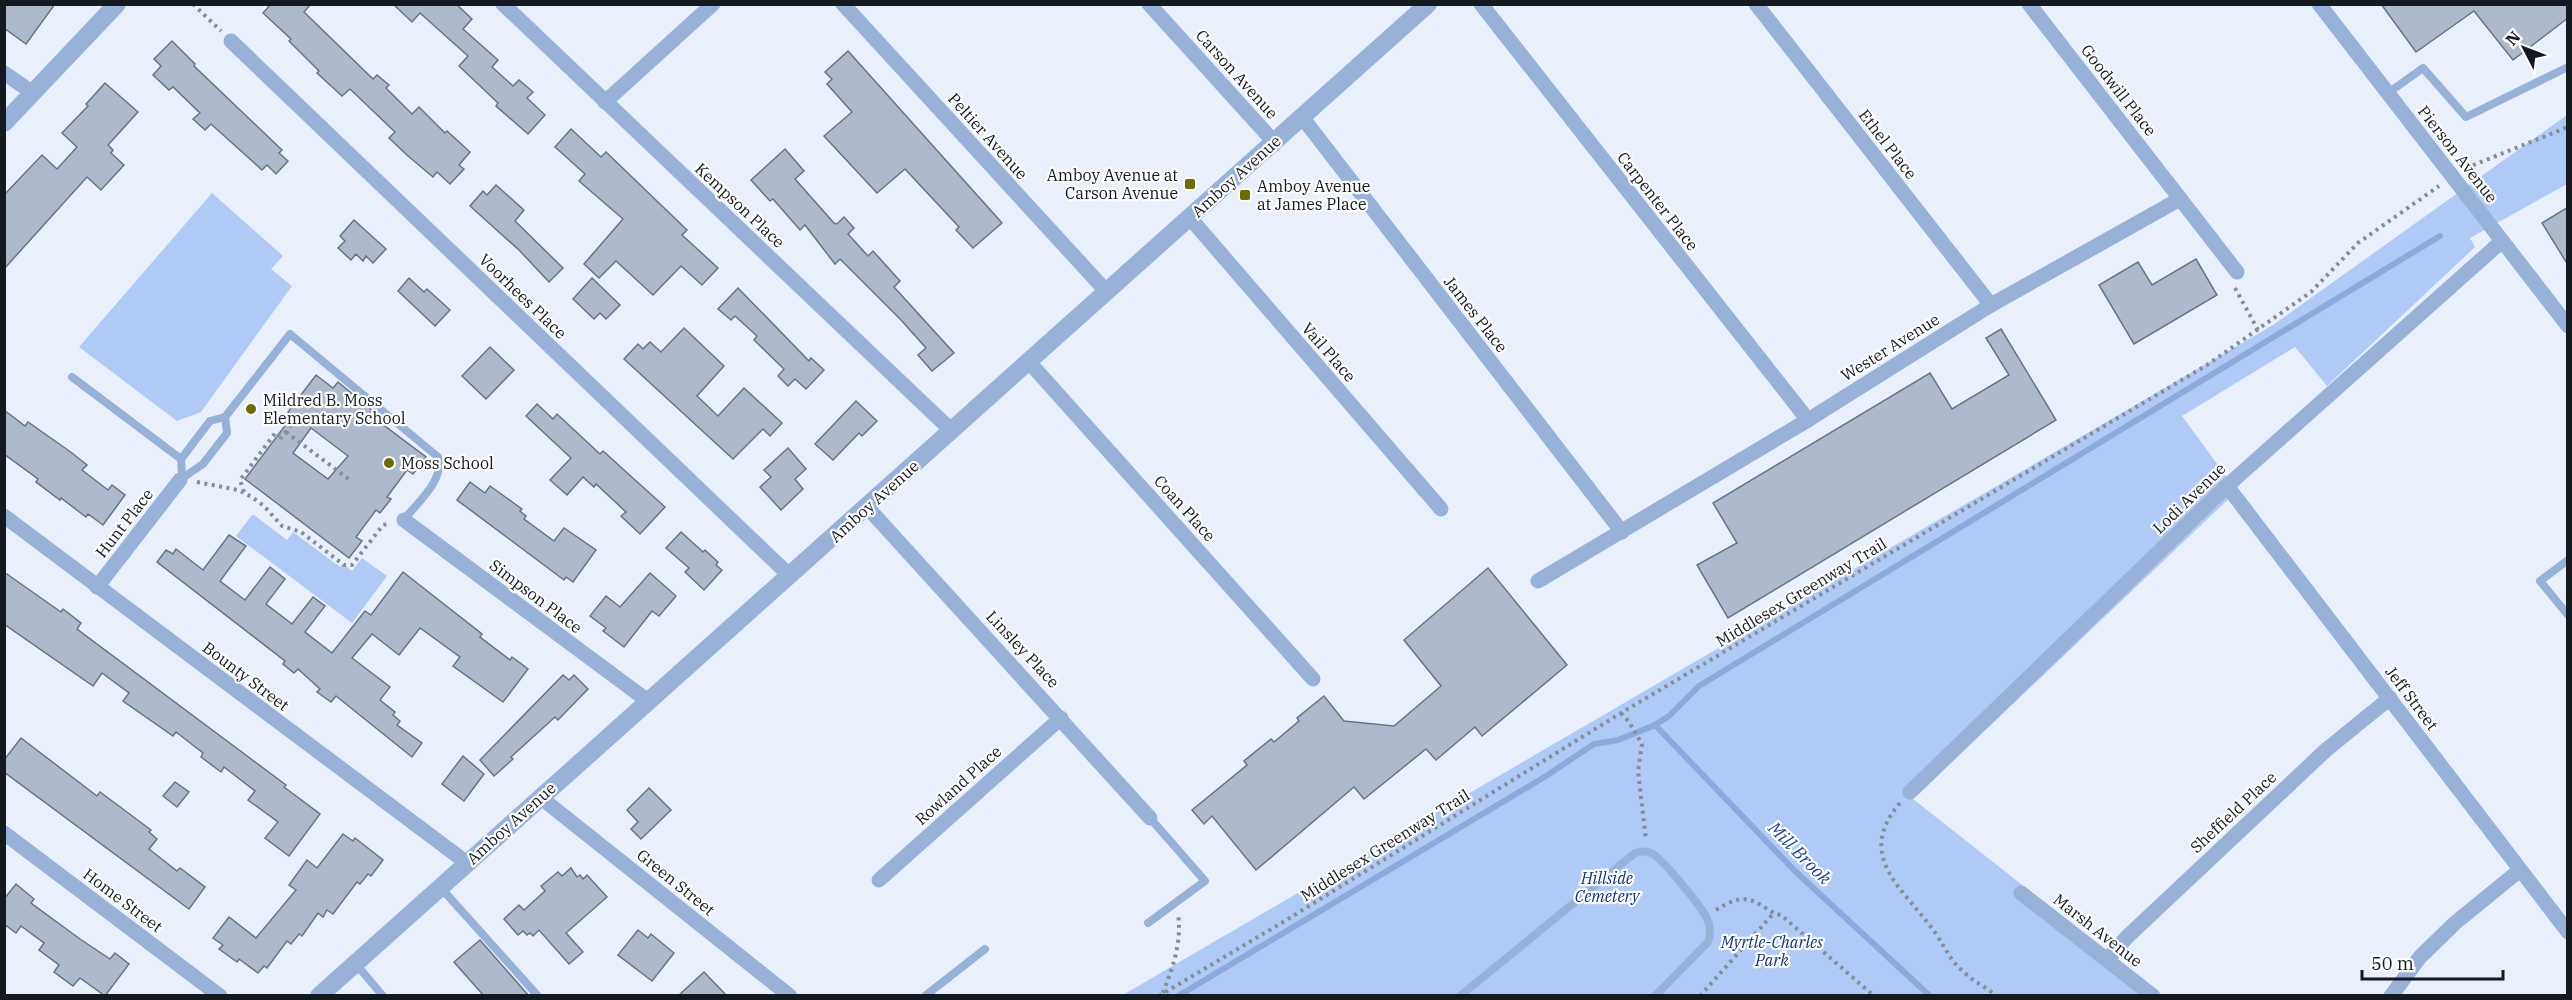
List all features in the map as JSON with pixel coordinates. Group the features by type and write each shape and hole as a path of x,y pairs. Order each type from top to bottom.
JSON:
{"street":[{"path":"4,123 117,4"},
{"name":"Kempson Place","path":"503,4 952,431"},
{"path":"605,102 713,4"},
{"name":"Peltier Avenue","path":"843,4 1106,291"},
{"name":"Carson Avenue","path":"1149,4 1274,142"},
{"name":"Carpenter Place","path":"1480,4 1808,420"},
{"name":"Ethel Place","path":"1756,4 1991,305"},
{"name":"Goodwill Place","path":"2030,4 2237,272"},
{"name":"Amboy Avenue","path":"319,996 1427,5"},
{"name":"Pierson Avenue","path":"2325,7 2388,93 2568,326"},
{"name":"Voorhees Place","path":"231,41 790,576"},
{"path":"4,73 33,93"},
{"name":"James Place","path":"1302,117 1622,532"},
{"name":"Wester Avenue","path":"1538,581 1808,420 1991,305 2180,198"},
{"name":"Vail Place","path":"1190,218 1441,509"},
{"name":"Lodi Avenue","path":"1910,792 2227,486 2502,241"},
{"name":"Coan Place","path":"1029,362 1313,679"},
{"name":"Hunt Place","path":"97,587 183,478"},
{"name":"Jeff Street","path":"2227,486 2568,932"},
{"name":"Linsley Place","path":"867,507 1150,818"},
{"name":"Bounty Street","path":"4,516 467,863"},
{"name":"Simpson Place","path":"404,520 648,701"},
{"name":"Sheffield Place","path":"2107,960 2127,936 2326,750 2390,698"},
{"name":"Rowland Place","path":"879,880 1061,718"},
{"name":"Green Street","path":"540,796 790,996"},
{"name":"Home Street","path":"4,833 220,996"},
{"path":"2391,996 2420,957 2455,923 2520,870"},
{"name":"Marsh Avenue","path":"2021,893 2153,996"}],"lane":[{"path":"2388,93 2423,68 2466,117 2568,67"},
{"path":"180,459 210,421 225,417 290,334 438,457 440,466 434,484 404,520"},
{"path":"72,377 180,459 183,478 203,464 227,433 225,417"},
{"path":"2568,560 2540,581 2568,615"},
{"path":"1148,923 1205,881 1150,818"},
{"path":"1460,996 1635,853 1647,852 1659,860 1699,905 1711,931 1708,942 1655,996"},
{"path":"440,887 538,996"},
{"path":"925,996 985,948"},
{"path":"355,963 383,996"}],"path":[{"path":"193,4 231,41"},
{"path":"2459,172 2474,163 2568,127"},
{"name":"Middlesex Greenway Trail","path":"1161,995 1621,713 2207,365 2311,292 2358,243 2438,187"},
{"path":"2237,272 2232,282 2258,330"},
{"path":"244,493 240,480 276,432 281,439 297,418"},
{"path":"286,432 350,480"},
{"path":"183,478 244,493 264,506 282,526 301,532 344,565 352,565 383,525 404,520"},
{"path":"1621,713 1642,744 1638,771 1647,852"},
{"path":"1910,792 1894,810 1884,830 1880,843 1884,862 1895,883 1936,934 1947,956 1968,976 1987,987 1996,996"},
{"path":"1707,919 1716,910 1741,898 1752,901 1791,922 1874,996"},
{"path":"1161,995 1177,956 1180,931 1177,902"},
{"path":"1700,996 1773,914"}],"green space":[{"path":"2567,115 2567,184 2470,238 2475,247 2327,386 2295,347 2182,416 2237,491 1913,799 2162,995 1121,996 2273,325"},
{"path":"212,193 283,256 271,269 292,286 201,412 177,421 79,347"},
{"path":"254,515 287,540 293,532 340,567 343,564 352,571 362,558 387,576 352,623 236,536"}],"building":[{"path":"4,4 55,4 26,44 4,28"},
{"path":"271,4 311,4 304,12 373,79 377,75 389,85 386,88 412,114 419,107 445,133 447,131 470,152 459,165 464,169 450,184 437,172 433,177 408,156 389,138 395,132 350,89 342,96 317,73 319,71 289,41 291,39 263,13"},
{"path":"393,4 456,4 472,19 463,29 498,60 492,67 513,86 519,80 533,92 527,98 545,115 528,134 496,106 498,103 459,66 468,56 420,13 412,22"},
{"path":"2381,4 2568,4 2568,18 2513,60 2474,11 2416,52"},
{"path":"172,41 195,64 194,66 282,150 279,153 288,161 276,174 267,165 262,170 211,124 205,130 193,119 200,113 173,87 169,90 153,75 161,66 154,59"},
{"path":"848,51 1002,223 973,248 956,230 959,227 905,169 877,193 824,136 852,112 827,84 832,79 825,72"},
{"path":"105,83 138,112 108,145 113,150 111,153 124,165 101,190 87,177 4,269 4,195 42,155 57,169 77,147 62,133 88,106 86,104"},
{"path":"571,129 601,157 606,152 687,230 682,235 718,268 702,285 681,266 653,295 616,261 599,278 584,264 623,219 579,181 585,174 555,147"},
{"path":"785,149 804,171 795,179 834,223 837,224 844,217 854,228 848,234 868,256 873,251 900,281 894,287 954,353 932,371 918,355 926,348 901,320 840,259 835,264 805,225 800,230 773,199 770,201 751,180"},
{"path":"496,185 524,210 515,221 563,268 549,282 519,250 470,206 483,191 487,195"},
{"path":"2568,207 2568,265 2542,223"},
{"path":"354,220 386,249 373,263 366,256 363,261 356,254 351,260 338,248 345,241 340,236"},
{"path":"2196,259 2217,295 2134,344 2099,285 2138,262 2152,285"},
{"path":"409,278 424,292 427,289 450,310 435,326 398,291"},
{"path":"592,278 620,305 606,319 600,313 594,319 573,299"},
{"path":"738,288 809,361 811,358 824,370 806,389 795,379 788,386 778,376 784,369 754,340 757,336 735,316 731,320 718,309"},
{"path":"684,328 724,366 697,396 718,416 744,388 782,423 770,436 763,429 733,459 624,359 638,344 643,349 650,342 661,352"},
{"path":"2001,329 2056,420 1728,618 1697,565 1737,543 1713,503 1930,373 1952,409 2009,375 1986,338"},
{"path":"490,347 514,370 486,399 462,376"},
{"name":"Moss School","path":"316,375 333,388 338,382 372,410 369,414 426,457 413,474 407,470 387,497 391,499 380,513 376,510 356,537 362,541 349,558 245,479 293,415 288,412","holes":["311,428 348,456 328,479 293,453"]},
{"path":"856,401 877,421 862,436 859,433 833,460 815,444"},
{"path":"537,404 553,419 557,414 600,454 603,451 665,507 640,534 621,516 626,512 596,484 594,487 583,477 567,495 550,480 571,458 526,416"},
{"path":"4,410 25,426 28,422 72,453 87,465 82,470 108,490 112,485 125,495 103,525 88,514 86,517 61,498 60,500 36,482 38,479 4,454"},
{"path":"788,448 806,469 795,479 803,489 781,510 760,487 771,477 764,470"},
{"path":"470,482 485,493 490,486 522,509 520,511 526,516 524,519 554,541 564,528 596,550 573,582 566,577 564,580 457,500"},
{"path":"681,532 718,562 716,565 722,570 704,590 685,572 689,568 666,548"},
{"path":"229,535 246,546 220,581 245,600 270,567 285,579 266,604 292,624 313,597 325,606 305,632 332,653 365,611 371,615 403,572 482,634 480,637 510,660 512,657 528,669 503,702 453,666 460,657 420,628 399,655 372,634 352,658 390,687 380,700 395,712 393,715 400,721 397,725 422,743 412,757 336,696 331,702 317,692 320,689 298,669 294,673 283,664 285,661 157,562 166,550 173,554 176,549 203,570"},
{"path":"1488,568 1567,665 1482,736 1475,727 1436,760 1426,749 1364,799 1354,787 1256,870 1212,816 1204,824 1192,810 1247,765 1244,761 1271,739 1274,742 1299,721 1297,718 1324,696 1344,721 1394,726 1441,686 1404,640"},
{"path":"4,572 61,612 63,609 81,623 77,629 286,785 284,787 320,814 289,856 265,838 278,822 248,800 255,791 224,767 221,772 201,757 203,753 176,732 173,736 123,701 129,693 102,673 93,686 4,624"},
{"path":"650,573 676,596 659,616 652,611 624,647 603,631 606,628 590,616 606,596 620,607"},
{"path":"563,675 569,680 574,675 588,689 558,720 555,717 511,757 513,759 494,776 480,760"},
{"path":"21,738 97,796 100,792 151,830 149,832 157,839 149,849 177,871 180,868 205,887 189,909 4,772 4,760"},
{"path":"463,756 484,774 464,801 442,784"},
{"path":"175,782 189,792 177,807 163,796"},
{"path":"649,788 671,810 641,839 631,829 638,822 627,810"},
{"path":"343,834 353,841 355,838 383,860 371,876 368,874 360,884 357,882 333,914 327,910 323,917 318,913 302,936 299,934 291,944 287,941 267,968 264,966 258,973 239,959 237,962 219,949 223,945 213,938 229,917 256,938 296,890 289,885 307,860 317,868"},
{"path":"571,868 577,877 580,875 583,879 587,875 607,897 566,933 583,952 569,964 539,930 533,936 523,931 518,935 504,919 519,905 524,910 545,891 541,886 558,872 562,876"},
{"path":"16,884 34,899 31,903 80,939 110,959 115,953 129,964 105,996 80,978 73,986 54,972 59,965 39,950 44,943 21,926 16,933 4,924 4,899"},
{"path":"638,930 648,938 651,934 674,953 652,981 618,955"},
{"path":"480,940 529,996 484,996 454,962"},
{"path":"704,972 727,996 678,996"}],"waterway":[{"path":"1178,996 1546,776 1594,744 1618,740 1655,725 1669,716 1699,686 2440,236"},
{"name":"Mill Brook","path":"1655,725 1796,872 1930,996"}],"place":[{"name":"Amboy Avenue at Carson Avenue","path":"1190,184"},
{"name":"Amboy Avenue at James Place","path":"1245,195"},
{"name":"Mildred B. Moss Elementary School","path":"251,409"},
{"name":"Moss School","path":"389,463"}],"park label":[{"name":"Hillside Cemetery","path":"1607,887"},
{"name":"Myrtle-Charles Park","path":"1772,951"}]}
